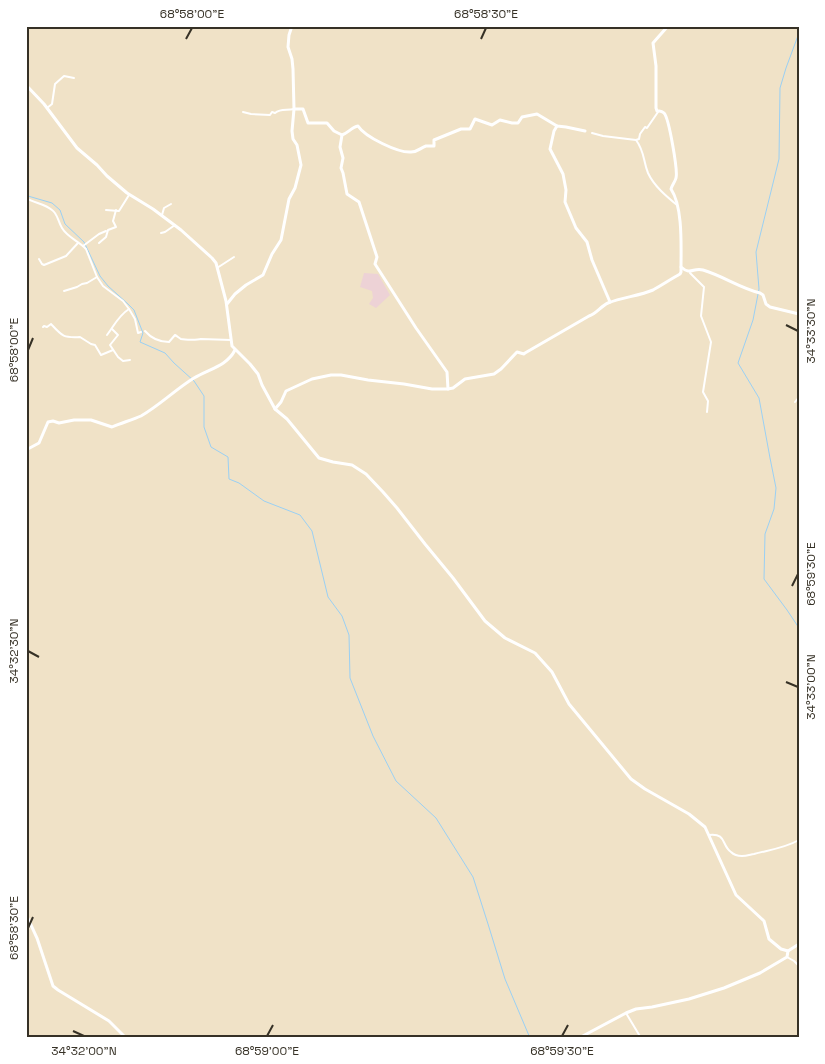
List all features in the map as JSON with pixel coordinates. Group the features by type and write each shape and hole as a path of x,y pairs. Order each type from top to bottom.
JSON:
{"street":[{"path":"227,304 246,284 263,275 272,254 281,240 289,199 301,165 292,131 294,108 293,70 288,47 292,26"},
{"path":"275,408 281,402 286,391 312,379 331,375 432,389 453,388 466,379 494,374 501,370 517,352 524,354 594,314 610,302 652,290 680,274 682,255 680,220 675,195 671,189 676,176 673,145 665,114 656,108 656,66 653,43 668,26"},
{"path":"47,108 52,104 55,84 64,76 74,78"},
{"path":"26,85 47,108 77,148 129,195 162,215 212,258 217,268 227,304 232,346 258,374 262,386 275,408 287,419 319,458 352,465 366,474 398,508 485,620 504,638 535,653 552,672 568,704 631,779 690,814 705,827 736,895 764,921 769,939 788,952"},
{"path":"243,112 270,115 272,112 275,113 282,109 303,109 308,123 327,123 334,132 342,135 358,126 361,131 387,146 409,152 418,151 426,146 434,146 434,140 460,129 470,129 476,119 492,125 500,120 518,123 522,116 536,114 558,126 584,131"},
{"path":"636,140 639,139 640,134 645,127 647,128 658,110"},
{"path":"558,126 554,131 550,149 563,174 566,190 565,202 576,228 587,242 592,260 610,302"},
{"path":"592,133 636,140 642,148 648,173 660,190 677,205"},
{"path":"342,135 340,147 347,194 359,202 377,257 375,264 447,372 448,389"},
{"path":"106,210 119,211 129,195"},
{"path":"26,198 51,209 56,213 62,230 74,241 85,244 98,234 116,227 113,221 116,210"},
{"path":"162,215 164,208 171,204"},
{"path":"161,233 174,225"},
{"path":"99,243 106,237 107,231"},
{"path":"39,259 42,264 55,261 66,256 78,243"},
{"path":"85,244 97,277 103,286 129,309 135,319 138,333 141,332"},
{"path":"217,268 234,257"},
{"path":"681,268 690,272 704,287 701,316 710,342 703,392 708,401 706,412"},
{"path":"690,272 700,269 719,275 763,295 766,304 770,307 799,314"},
{"path":"64,291 87,283 97,277"},
{"path":"107,336 117,319 123,312 129,309"},
{"path":"43,327 51,324 61,335 74,338 80,337 94,345 101,355 113,350"},
{"path":"112,329 118,336 110,345 123,362 130,360"},
{"path":"145,330 154,338 167,343 175,334 181,339 231,340"},
{"path":"26,450 39,443 48,422 59,423 74,420 91,420 112,427 140,416 191,380 221,365 232,356 235,350"},
{"path":"795,402 799,397"},
{"path":"709,835 717,835 722,838 729,851 739,856 764,852 792,844 799,840"},
{"path":"26,914 37,938 53,986 108,1021 126,1038"},
{"path":"579,1038 636,1009 652,1008 724,988 765,970 787,956 788,952 799,944"},
{"path":"787,956 799,966"},
{"path":"626,1013 641,1038"}],"shaded area":[{"path":"364,273 378,274 390,295 376,308 369,304 373,298 372,291 360,287"}],"waterway":[{"path":"799,33 780,88 779,159 756,252 759,289 753,320 738,363 759,398 776,488 774,509 765,534 764,579 799,628"},
{"path":"26,193 28,196 52,203 60,210 65,224 84,242 100,276 134,310 143,333 140,342 165,353 194,381 204,396 204,427 211,447 228,457 229,479 239,483 264,501 300,515 312,531 328,597 342,616 349,635 350,678 373,736 396,781 436,818 473,877 505,979 530,1038"}]}
